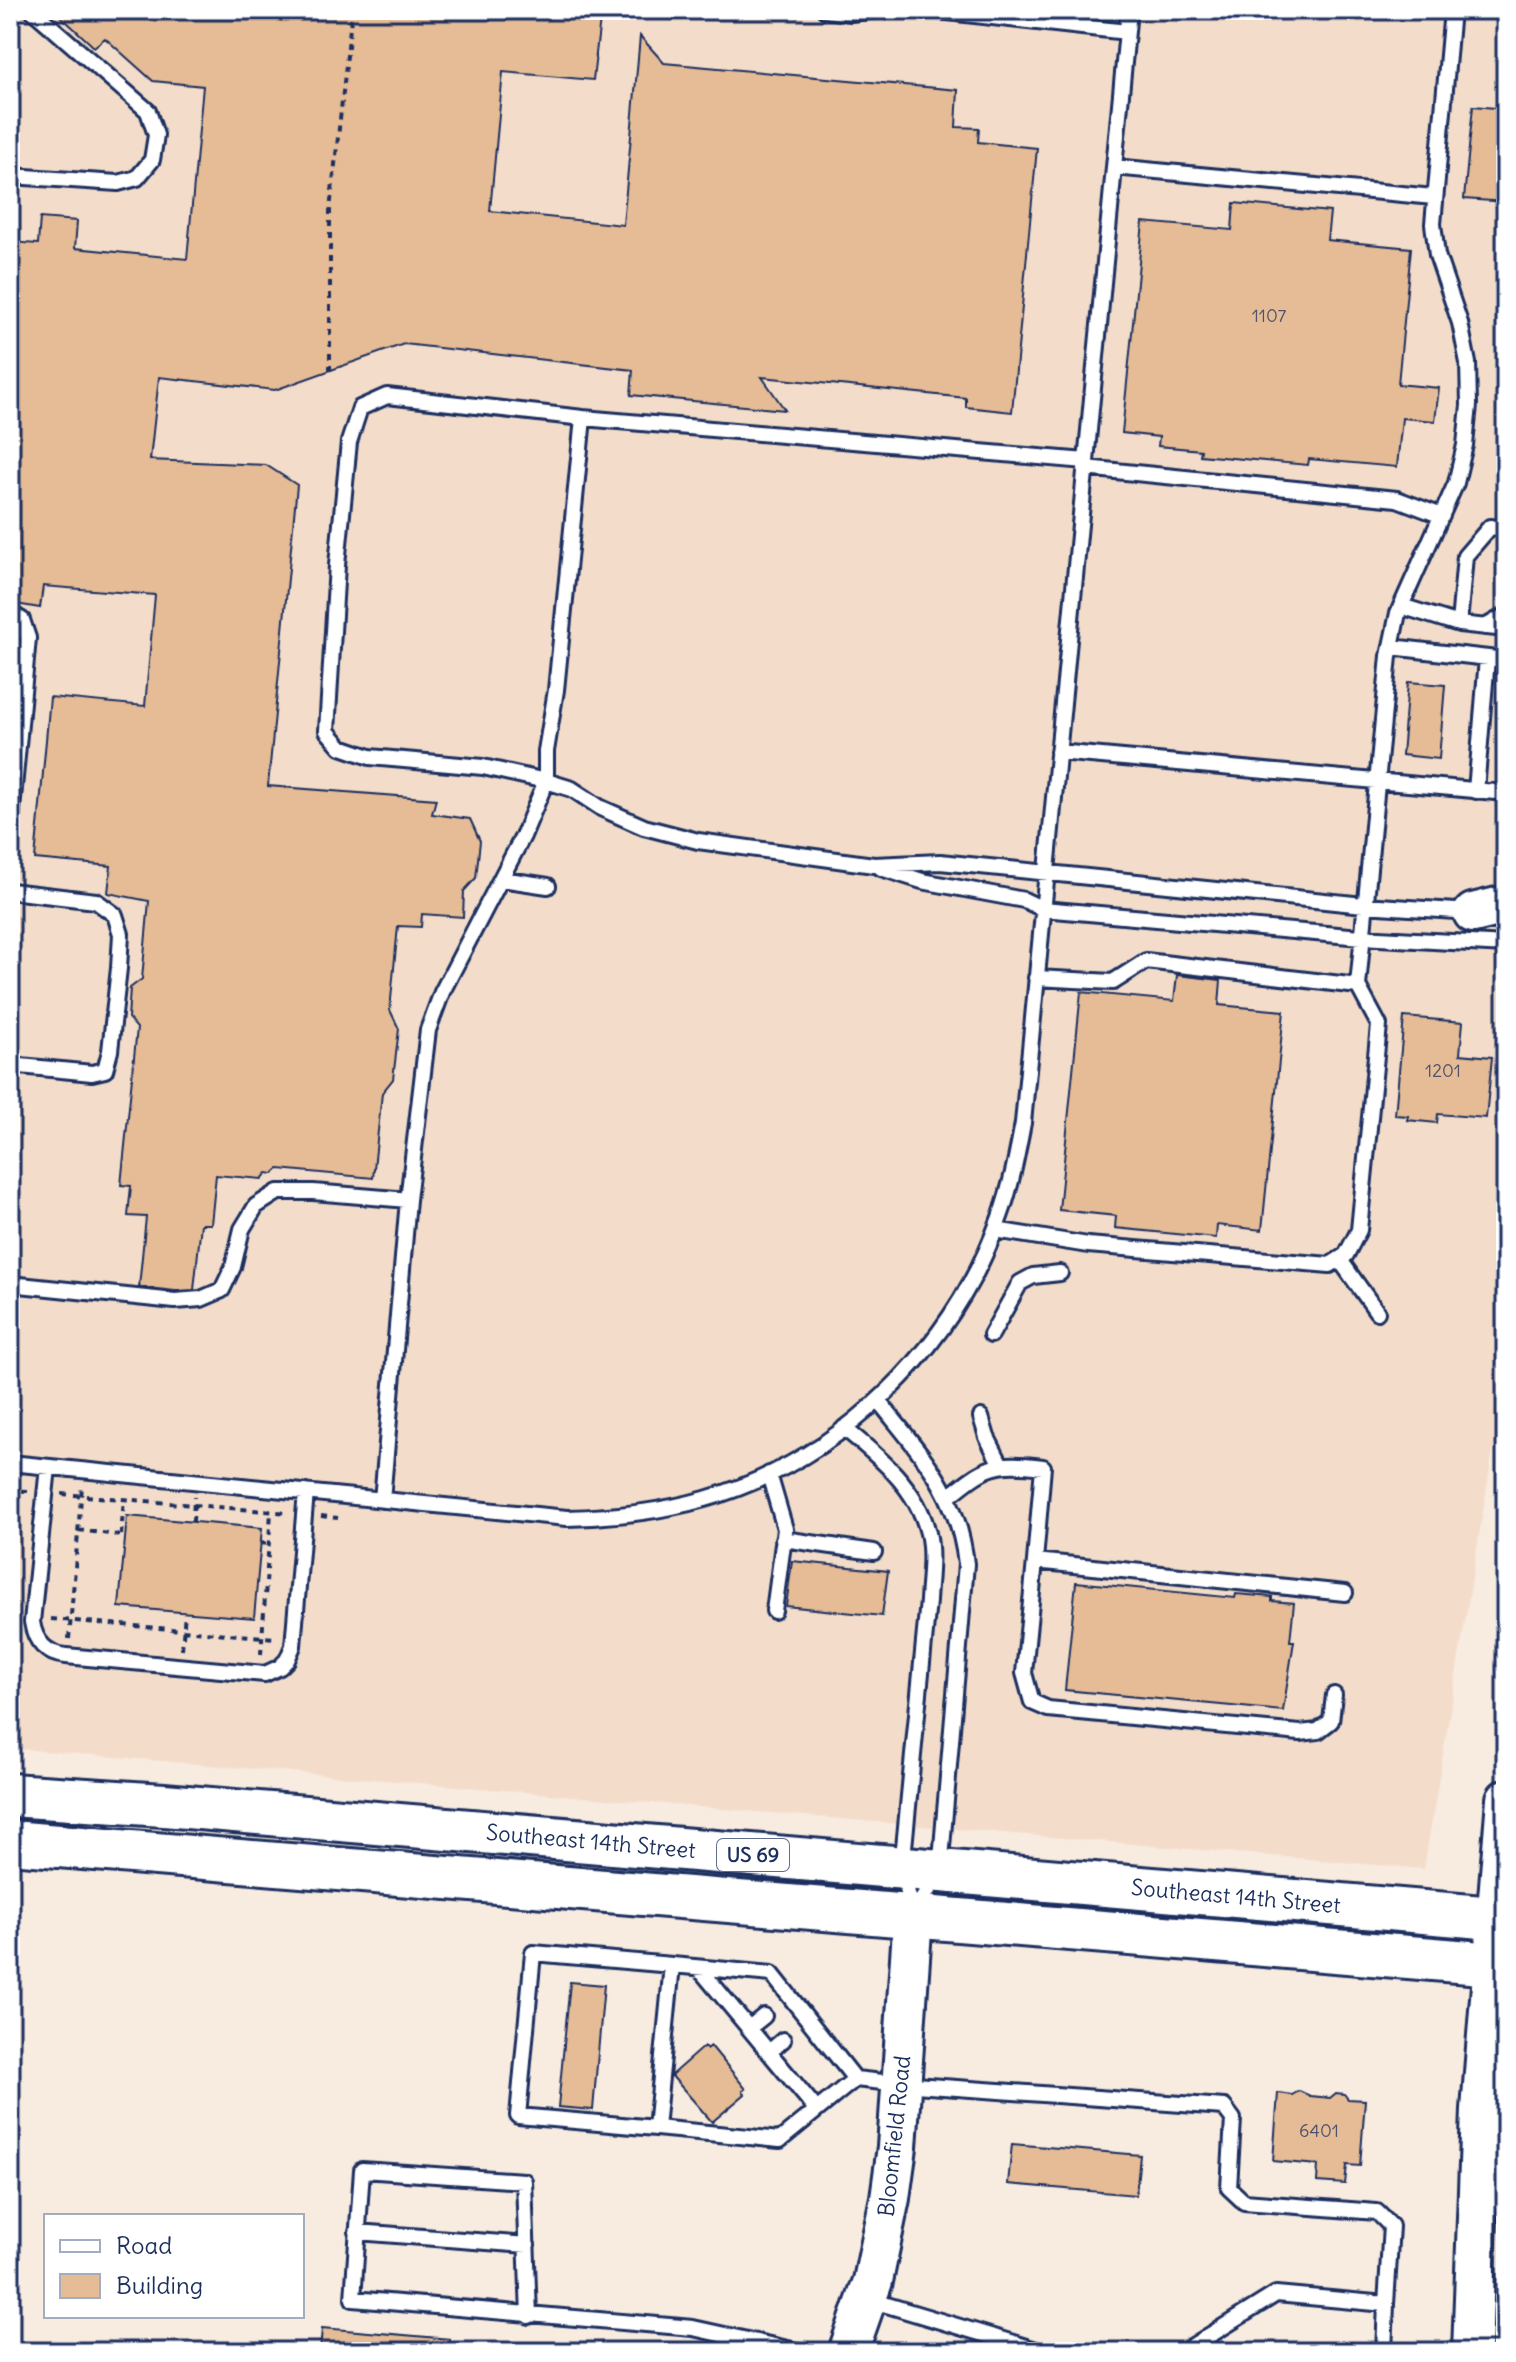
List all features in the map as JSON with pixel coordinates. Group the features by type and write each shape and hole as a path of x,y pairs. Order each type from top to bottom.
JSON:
{"main road":[{"name":"Southeast 14th Street","path":"10,1795 164,1805 1501,1919"},
{"path":"1472,2352 1481,2110 1499,1965 1506,1799"},
{"name":"Southeast 14th Street","path":"10,1842 1499,1965"},
{"name":"Bloomfield Road","path":"848,2352 867,2298 890,2198 913,1915"}],"lane":[{"path":"10,176 118,183 137,178 152,160 156,135 148,111 32,10"},
{"path":"825,10 851,13 877,10"},
{"path":"930,10 1127,32"},
{"path":"10,1463 567,1518 614,1517 707,1499 793,1462 844,1428 878,1400 905,1375 935,1339 984,1259 1014,1169 1023,1123 1129,10"},
{"path":"995,1230 1088,1245 1330,1265 1346,1255 1359,1230 1379,1025 1358,986 1391,647 1401,606 1456,483 1465,445 1469,405 1468,363 1460,323 1437,255 1433,224 1452,10"},
{"path":"1114,167 1434,197"},
{"path":"1442,516 1397,499 1086,464 583,418 387,396 360,408 349,442 337,565 327,731 341,747 370,757 483,767 546,781 572,789 601,808 644,827 698,841 874,865 940,862 1364,905 1495,911"},
{"path":"382,1500 408,1200 428,1030 442,992 523,836 546,781 546,751 556,690 583,418"},
{"path":"1459,624 1465,556 1490,527 1506,529"},
{"path":"1401,606 1459,624 1506,629"},
{"path":"10,613 22,620 28,638 10,831"},
{"path":"1485,627 1506,615"},
{"path":"1391,647 1506,660"},
{"path":"1476,791 1485,764 1492,688 1487,658"},
{"path":"1058,752 1506,793"},
{"path":"874,865 922,881 1024,900 1043,909 1361,937 1506,945"},
{"path":"501,879 548,886"},
{"path":"10,891 96,901 115,915 121,934 110,1051 105,1070 92,1073 10,1065"},
{"path":"1036,978 1113,982 1146,961 1358,986"},
{"path":"10,1284 175,1301 201,1299 222,1290 233,1267 242,1229 256,1206 278,1192 408,1200"},
{"path":"1340,1260 1377,1312"},
{"path":"991,1335 1020,1283 1033,1276 1060,1273"},
{"path":"878,1400 939,1477 963,1540 966,1564 913,1915"},
{"path":"981,1417 1001,1465"},
{"path":"844,1428 896,1474 928,1532 930,1560 921,1869 913,1915"},
{"path":"948,1497 977,1473 1007,1463 1043,1467 1024,1673 1032,1702 1048,1709 1300,1733 1318,1731 1331,1721 1334,1695"},
{"path":"48,1467 32,1622 43,1647 57,1655 265,1674 280,1667 293,1646 306,1492"},
{"path":"769,1474 784,1520 774,1611"},
{"path":"783,1539 874,1552"},
{"path":"1035,1561 1345,1593"},
{"path":"855,2079 780,2140 518,2116 533,1953 772,1974 804,2023 855,2079 1224,2107 1233,2119 1229,2188 1244,2202 1377,2212 1391,2226 1384,2352"},
{"path":"656,2128 672,1965"},
{"path":"699,1968 816,2109"},
{"path":"749,2028 764,2016"},
{"path":"769,2052 783,2040"},
{"path":"529,2316 524,2181 362,2170 353,2299 529,2316 693,2328 801,2352"},
{"path":"357,2232 527,2245"},
{"path":"1183,2352 1276,2294 1386,2304"},
{"path":"867,2298 1043,2352"}],"path":[{"path":"330,371 330,210 352,10"},
{"path":"69,1639 82,1483"},
{"path":"10,1490 338,1518"},
{"path":"193,1522 194,1494"},
{"path":"78,1530 123,1535 124,1499"},
{"path":"261,1654 272,1502"},
{"path":"260,1543 269,1544"},
{"path":"182,1651 185,1612"},
{"path":"51,1619 280,1638"}],"shaded area":[{"path":"10,10 1506,10 1506,1372 1424,1869 10,1748"},
{"path":"1506,2101 1506,2352 1484,2352"}],"building":[{"path":"54,10 601,10 593,80 503,72 490,211 623,225 640,36 664,63 958,90 956,127 979,128 978,142 1037,148 1012,412 966,407 966,398 762,377 785,410 631,395 633,370 404,344 275,390 159,377 150,460 266,465 297,485 268,786 436,799 432,814 470,819 480,841 476,878 464,891 463,917 422,914 421,927 398,926 390,1010 399,1029 393,1079 382,1093 373,1178 279,1169 273,1174 267,1173 262,1179 216,1175 211,1224 201,1224 194,1290 139,1287 146,1217 128,1216 131,1186 121,1185 137,1028 128,1018 130,988 142,979 149,901 108,893 111,866 35,859 50,697 145,706 155,595 43,586 40,608 10,603 10,242 38,244 40,218 77,221 75,248 187,259 203,86 153,81 105,38 94,47"},
{"path":"1473,106 1506,109 1506,202 1464,199"},
{"path":"1234,203 1330,212 1327,240 1411,248 1398,384 1439,388 1435,421 1402,418 1397,467 1309,459 1308,465 1200,455 1201,450 1158,446 1159,437 1122,433 1143,222 1232,230"},
{"path":"1408,682 1445,685 1439,759 1402,755"},
{"path":"1177,975 1221,980 1219,1005 1284,1011 1262,1230 1217,1225 1216,1238 1115,1228 1116,1216 1059,1210 1081,992 1174,1001"},
{"path":"1404,1017 1463,1022 1460,1054 1492,1057 1486,1118 1438,1114 1437,1123 1407,1120 1408,1116 1395,1115"},
{"path":"127,1516 262,1528 254,1618 119,1607"},
{"path":"792,1561 888,1571 882,1616 786,1606"},
{"path":"1076,1582 1235,1598 1236,1594 1272,1597 1272,1601 1294,1603 1290,1641 1294,1641 1283,1711 1065,1690"},
{"path":"570,1982 604,1985 593,2110 558,2107"},
{"path":"704,2046 707,2049 711,2046 746,2089 743,2091 745,2094 712,2122 671,2075"},
{"path":"1299,2091 1310,2096 1330,2098 1336,2093 1344,2094 1348,2099 1365,2100 1360,2166 1347,2165 1345,2184 1317,2182 1318,2165 1273,2161 1278,2093 1292,2095"},
{"path":"1012,2144 1140,2155 1136,2195 1008,2184"},
{"path":"322,2328 450,2339 449,2352 320,2352"}]}
